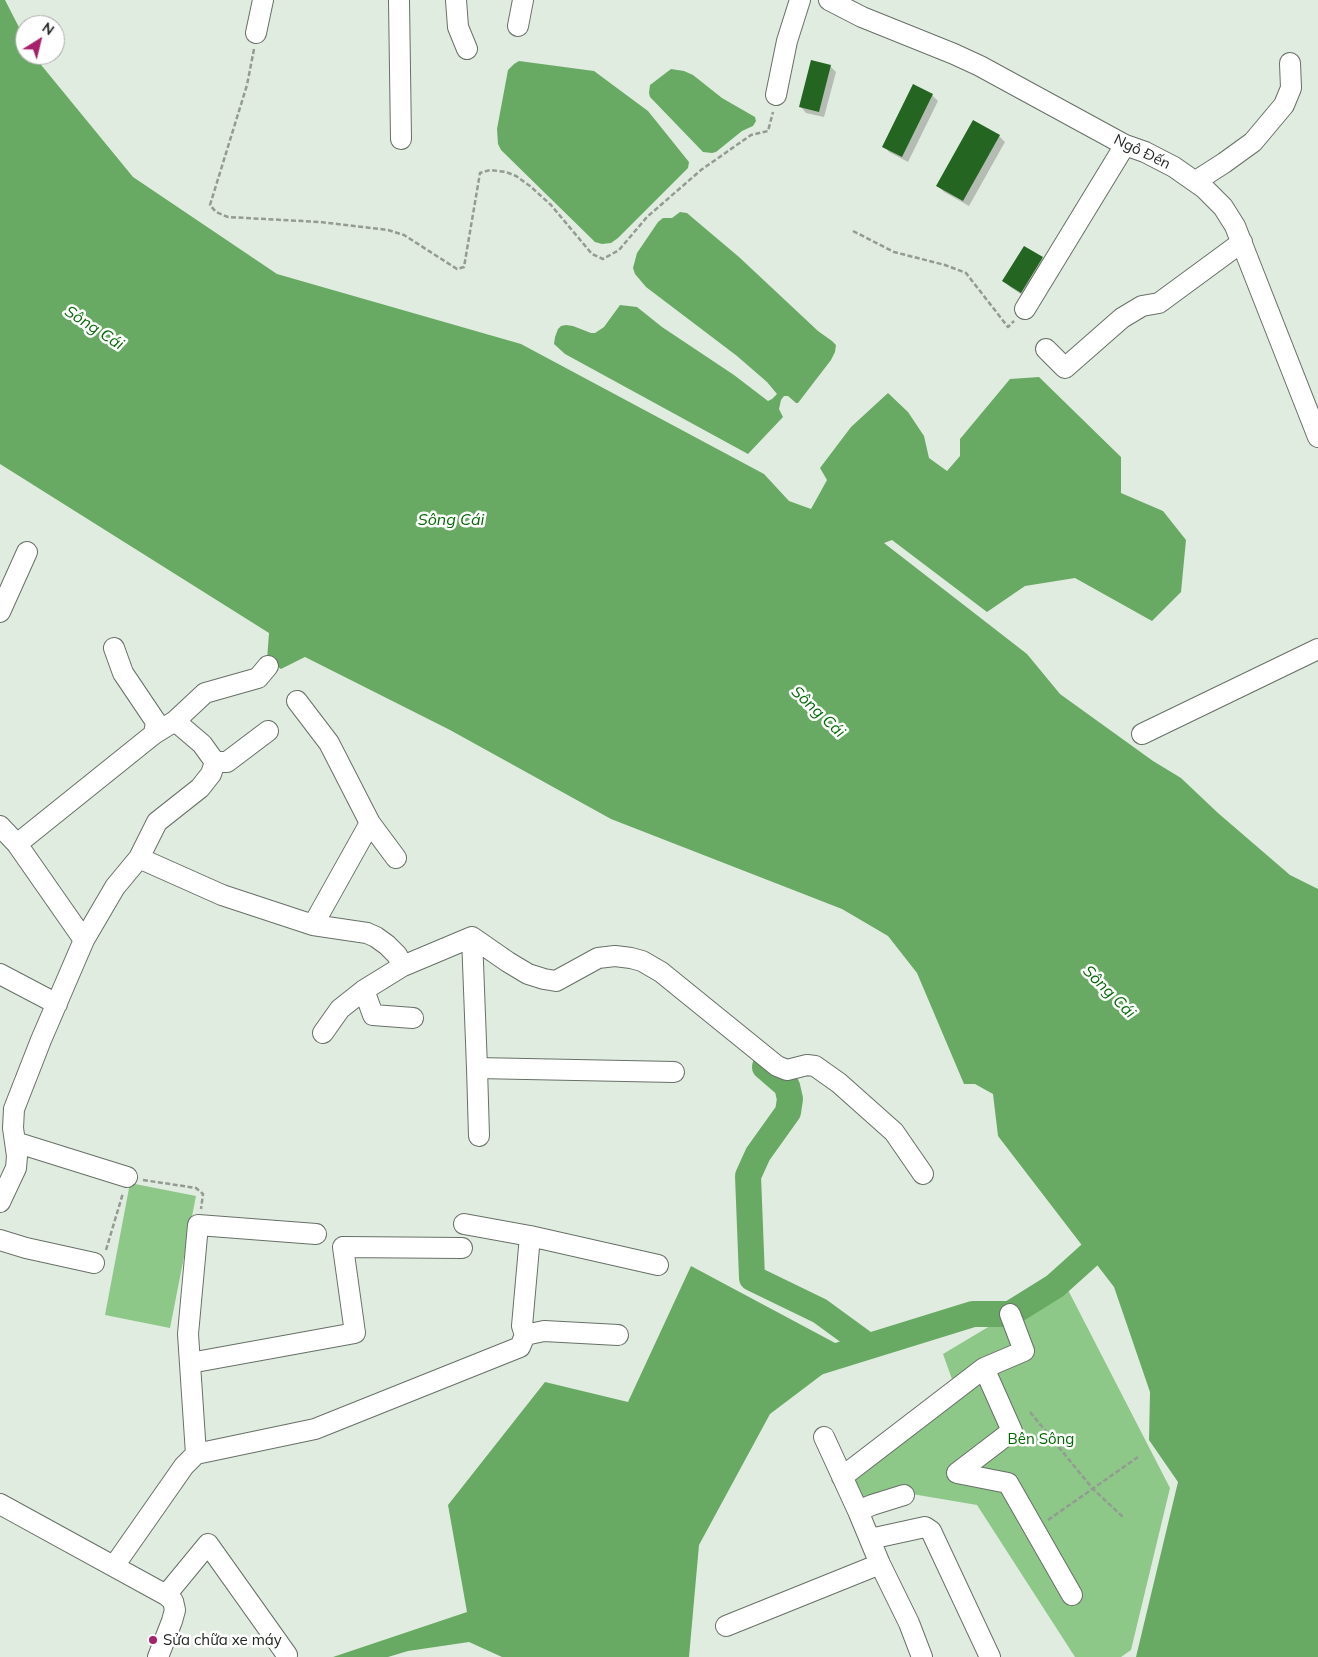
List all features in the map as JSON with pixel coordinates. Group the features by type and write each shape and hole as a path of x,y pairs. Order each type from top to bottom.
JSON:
{"street":[{"path":"256,33 263,0"},
{"path":"399,0 401,139"},
{"path":"456,0 458,27 467,49"},
{"path":"518,26 522,0"},
{"path":"776,95 787,41 800,0"},
{"name":"Ngô Đến","path":"829,0 980,66 1125,145 1145,152 1174,167 1204,188 1223,207 1235,226 1318,437"},
{"path":"1196,181 1253,142 1284,105 1291,88 1290,63"},
{"path":"1025,309 1125,145"},
{"path":"1046,349 1065,368 1122,318 1142,306 1159,303 1242,242"},
{"path":"0,612 27,552"},
{"path":"114,648 122,673 156,722 154,734"},
{"path":"1142,734 1318,649"},
{"path":"17,844 154,734 175,721 205,693 258,678 268,666"},
{"path":"298,702 329,743 370,823 396,858"},
{"path":"175,721 202,744 215,762"},
{"path":"215,762 226,762 268,731"},
{"path":"0,1202 16,1168 17,1156 13,1128 14,1109 84,940 115,887 139,858 157,822 200,788 211,774 215,762"},
{"path":"313,925 370,823"},
{"path":"0,826 17,844 84,940"},
{"path":"139,858 222,895 313,925 367,932 376,937 397,955 403,966"},
{"path":"323,1033 340,1009 364,990 403,966 472,937"},
{"path":"472,937 479,1136"},
{"path":"472,937 528,974 556,981 598,958 615,956 642,961 661,972 777,1066 787,1070 807,1065 815,1066 839,1083 894,1132 924,1174"},
{"path":"0,974 56,1004"},
{"path":"364,990 373,1014 413,1018"},
{"path":"477,1068 674,1072"},
{"path":"15,1142 127,1177"},
{"path":"464,1224 530,1236 658,1265"},
{"path":"196,1454 188,1334 198,1225 316,1234"},
{"path":"114,1566 184,1466 196,1454 316,1429 520,1347 525,1335 522,1326 530,1236"},
{"path":"0,1240 26,1248 94,1263"},
{"path":"190,1363 355,1333 343,1247 462,1248"},
{"path":"842,1477 984,1368 1024,1351 1010,1314"},
{"path":"525,1335 544,1332 618,1335"},
{"path":"984,1368 1012,1430 957,1473 1008,1483 1072,1595"},
{"path":"824,1438 880,1564 909,1623 922,1657"},
{"path":"858,1511 904,1496"},
{"path":"0,1504 166,1594 173,1601 175,1610 158,1657"},
{"path":"870,1538 925,1527 931,1531 990,1657"},
{"path":"166,1594 208,1544 287,1655"},
{"path":"726,1626 880,1564"}],"path":[{"path":"256,33 247,84 210,205 216,212 228,217 320,222 388,230 404,235 457,270 464,267 480,173 490,170 506,172 516,176 551,205 592,254 603,258 619,250 647,217 701,170 751,135 768,131 776,95"},
{"path":"853,231 894,252 945,265 966,273 1008,327 1025,309"},
{"path":"94,1263 103,1260 127,1177 196,1188 203,1194 198,1225"},
{"path":"1030,1412 1093,1489 1124,1518"},
{"path":"1035,1530 1138,1457"}],"green space":[{"path":"130,1183 196,1196 170,1328 105,1315"},
{"name":"Bên Sông","path":"1067,1288 1170,1488 1131,1650 1121,1657 1075,1657 977,1505 906,1493 860,1506 848,1481 958,1396 943,1354 1010,1314"}],"water":[{"name":"Sông Cái","path":"0,0 5,0 15,20 15,65 41,65 133,177 277,274 521,344 764,474 789,501 811,509 827,480 820,468 851,427 888,393 908,412 924,436 929,458 947,471 960,456 960,439 1010,379 1039,377 1121,457 1121,493 1163,511 1186,540 1181,592 1152,621 1075,578 1025,586 987,612 892,540 884,543 1027,654 1060,694 1153,761 1181,778 1218,813 1290,875 1318,889 1318,1657 1136,1657 1178,1482 1149,1440 1150,1392 1114,1287 998,1136 993,1094 975,1084 964,1084 917,973 888,936 842,909 611,819 450,730 305,657 281,669 267,660 269,633 0,464"},
{"path":"519,61 594,71 648,111 689,162 688,168 611,243 602,244 595,242 501,150 498,144 497,129 508,70"},
{"path":"671,69 693,75 722,98 755,117 756,121 753,126 742,131 716,152 703,152 650,97 650,85"},
{"path":"680,212 687,213 739,257 818,331 836,345 831,360 798,403 788,396 784,396 779,409 783,417 748,454 565,354 554,344 558,329 561,326 573,326 595,333 604,327 620,305 637,307 662,327 734,375 768,401 777,394 767,382 737,356 646,287 635,274 633,268 637,253 658,222 663,218 672,218"},
{"path":"691,1266 852,1352 770,1414 699,1545 689,1657 502,1657 469,1642 408,1651 388,1657 333,1657 467,1612 448,1505 545,1382 628,1402"}],"building":[{"path":"811,60 831,65 819,112 799,107"},
{"path":"913,84 933,94 902,157 882,147"},
{"path":"973,120 1000,135 963,201 936,186"},
{"path":"1024,246 1043,257 1021,293 1002,281"}],"waterway":[{"path":"765,1067 787,1086 790,1099 788,1112 758,1154 748,1176 752,1278 820,1311 868,1346"},
{"path":"818,1362 973,1314 1010,1314 1055,1286 1115,1232"}],"place":[{"name":"Sửa chữa xe máy","path":"153,1640"}]}
